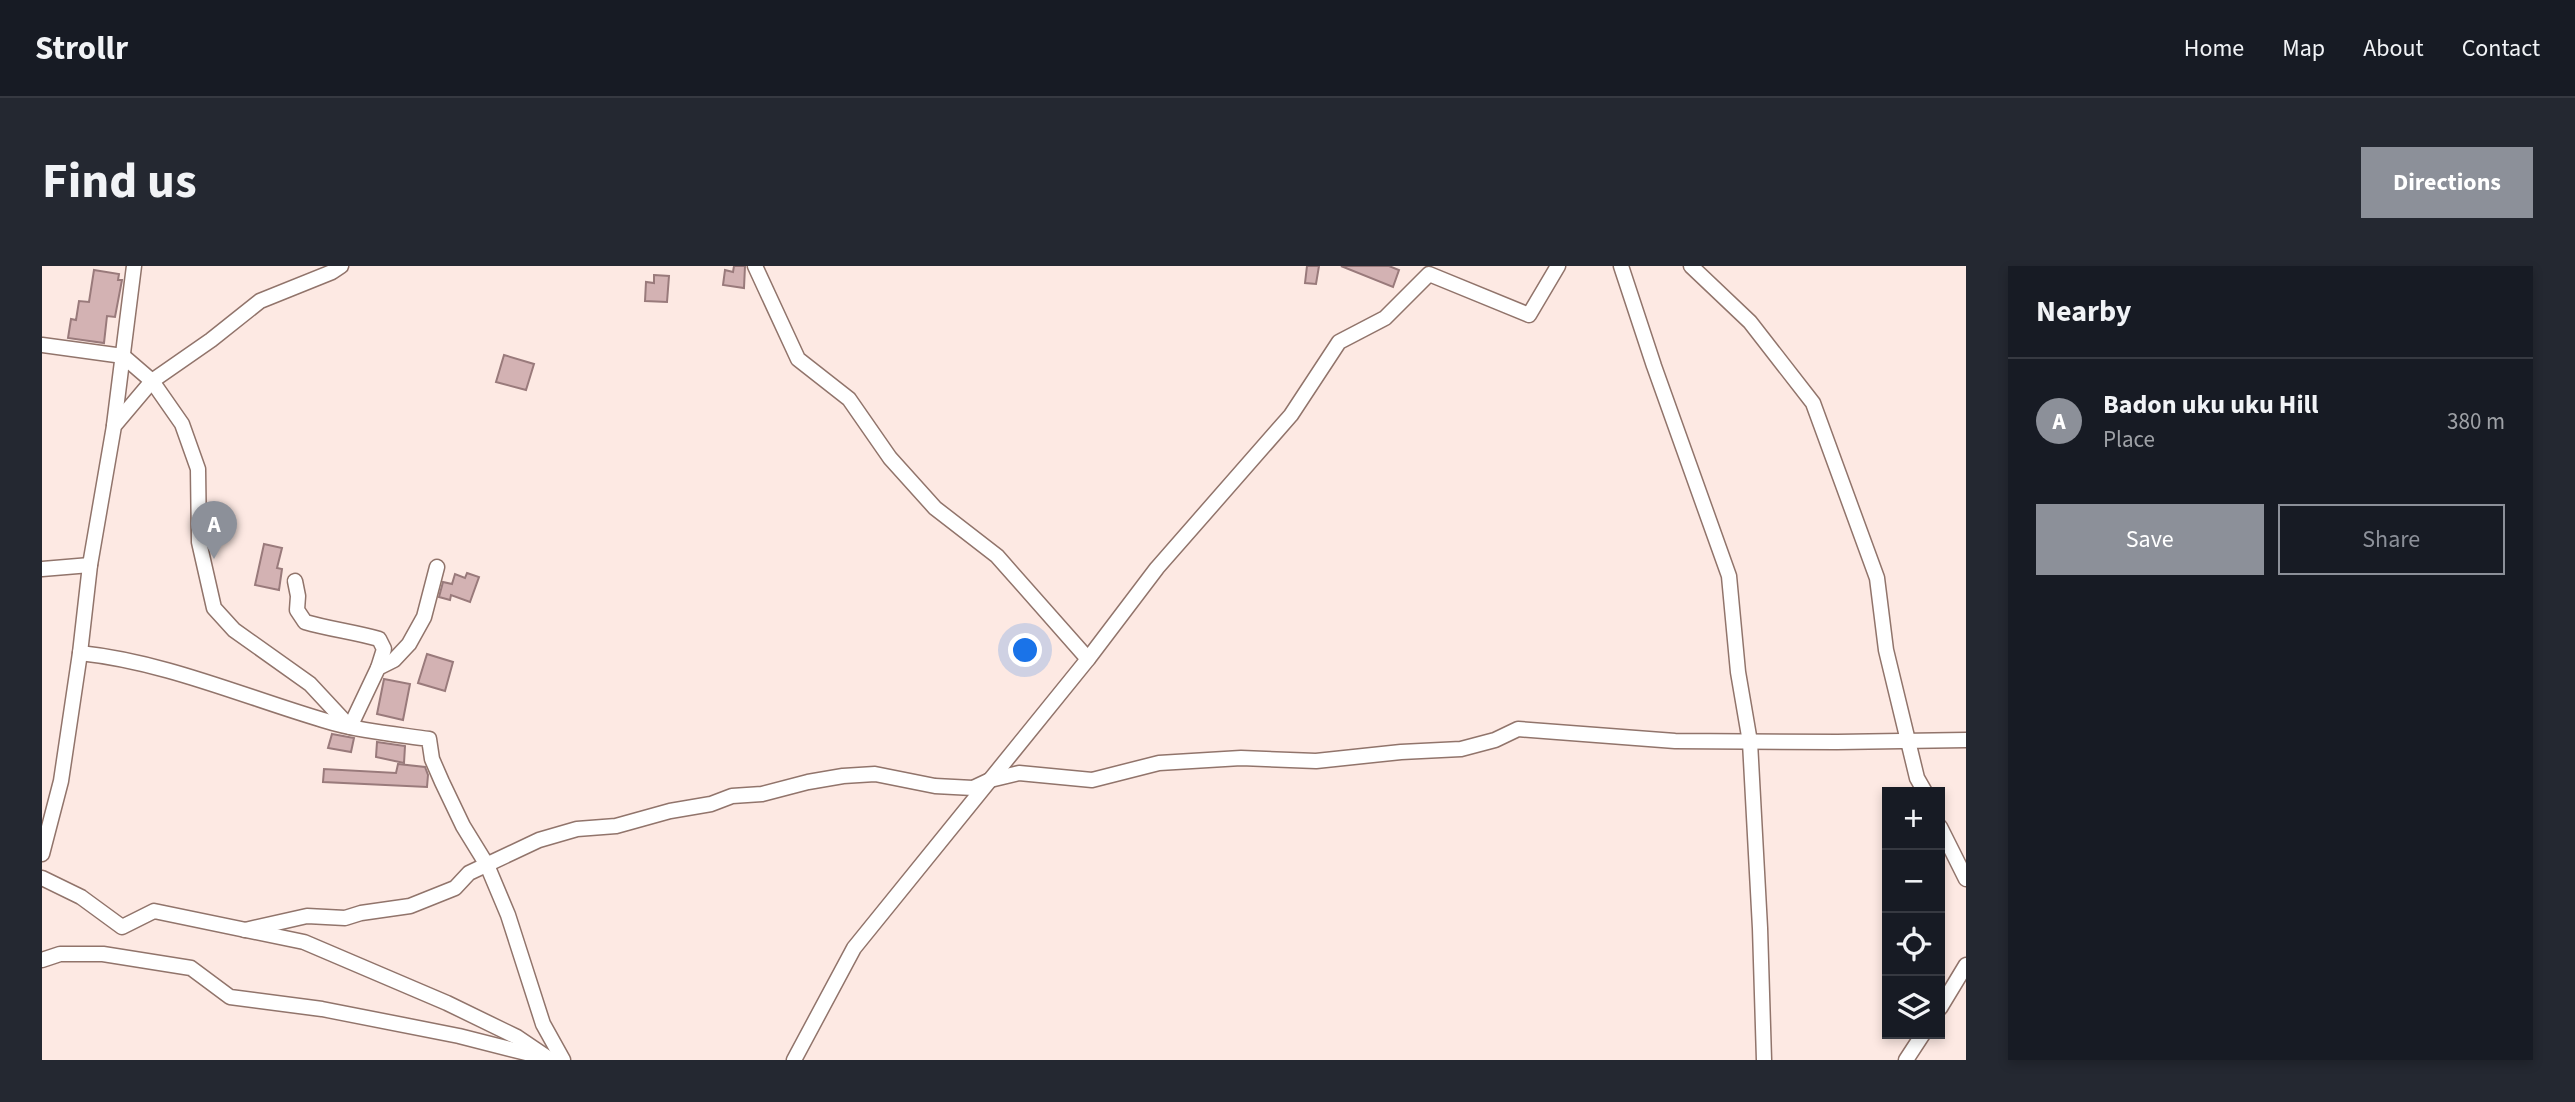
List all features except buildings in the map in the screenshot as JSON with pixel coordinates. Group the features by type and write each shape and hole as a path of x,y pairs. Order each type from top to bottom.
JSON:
{"street":[{"path":"42,854 61,781 90,565 114,426 134,266"},
{"path":"114,426 152,381 211,340 260,301 341,266"},
{"path":"755,266 798,359 849,399 890,458 935,508 997,556 1088,659"},
{"path":"794,1060 854,948 1088,659 1157,568 1291,415 1339,342 1385,318 1429,274 1529,315 1558,266"},
{"path":"1621,266 1728,576 1738,672 1750,742 1764,1060"},
{"path":"1690,266 1750,322 1813,403 1877,578 1886,649 1917,778 1922,787"},
{"path":"42,345 123,356 152,381 182,424 198,469 199,542 214,608 234,630 310,684 350,727"},
{"path":"42,569 90,565"},
{"path":"378,668 394,660 409,644 424,617 437,567"},
{"path":"295,581 298,596 296,610 305,622 379,639 384,649 350,727"},
{"path":"80,653 121,657 350,727 429,739 432,759 442,782 486,865 508,915 543,1024 564,1060"},
{"path":"245,930 307,915 345,918 410,906 455,887 470,873 539,840 577,829 616,826 670,811 711,804 732,796 762,794 808,782 875,774 935,786 973,788 990,780 1019,774 1092,780 1159,763 1241,758 1316,761 1461,749 1494,740 1518,729 1675,741 1966,740"},
{"path":"1945,837 1966,879"},
{"path":"42,878 81,897 122,926 154,911 304,942 447,1003 517,1037 550,1060"},
{"path":"42,960 60,954 103,954 191,968 230,997 322,1009 459,1036 550,1060"},
{"path":"1945,1001 1966,965"},
{"path":"1906,1060 1920,1039"}],"place":[{"name":"Badon uku uku Hill","path":"214,559"}]}
